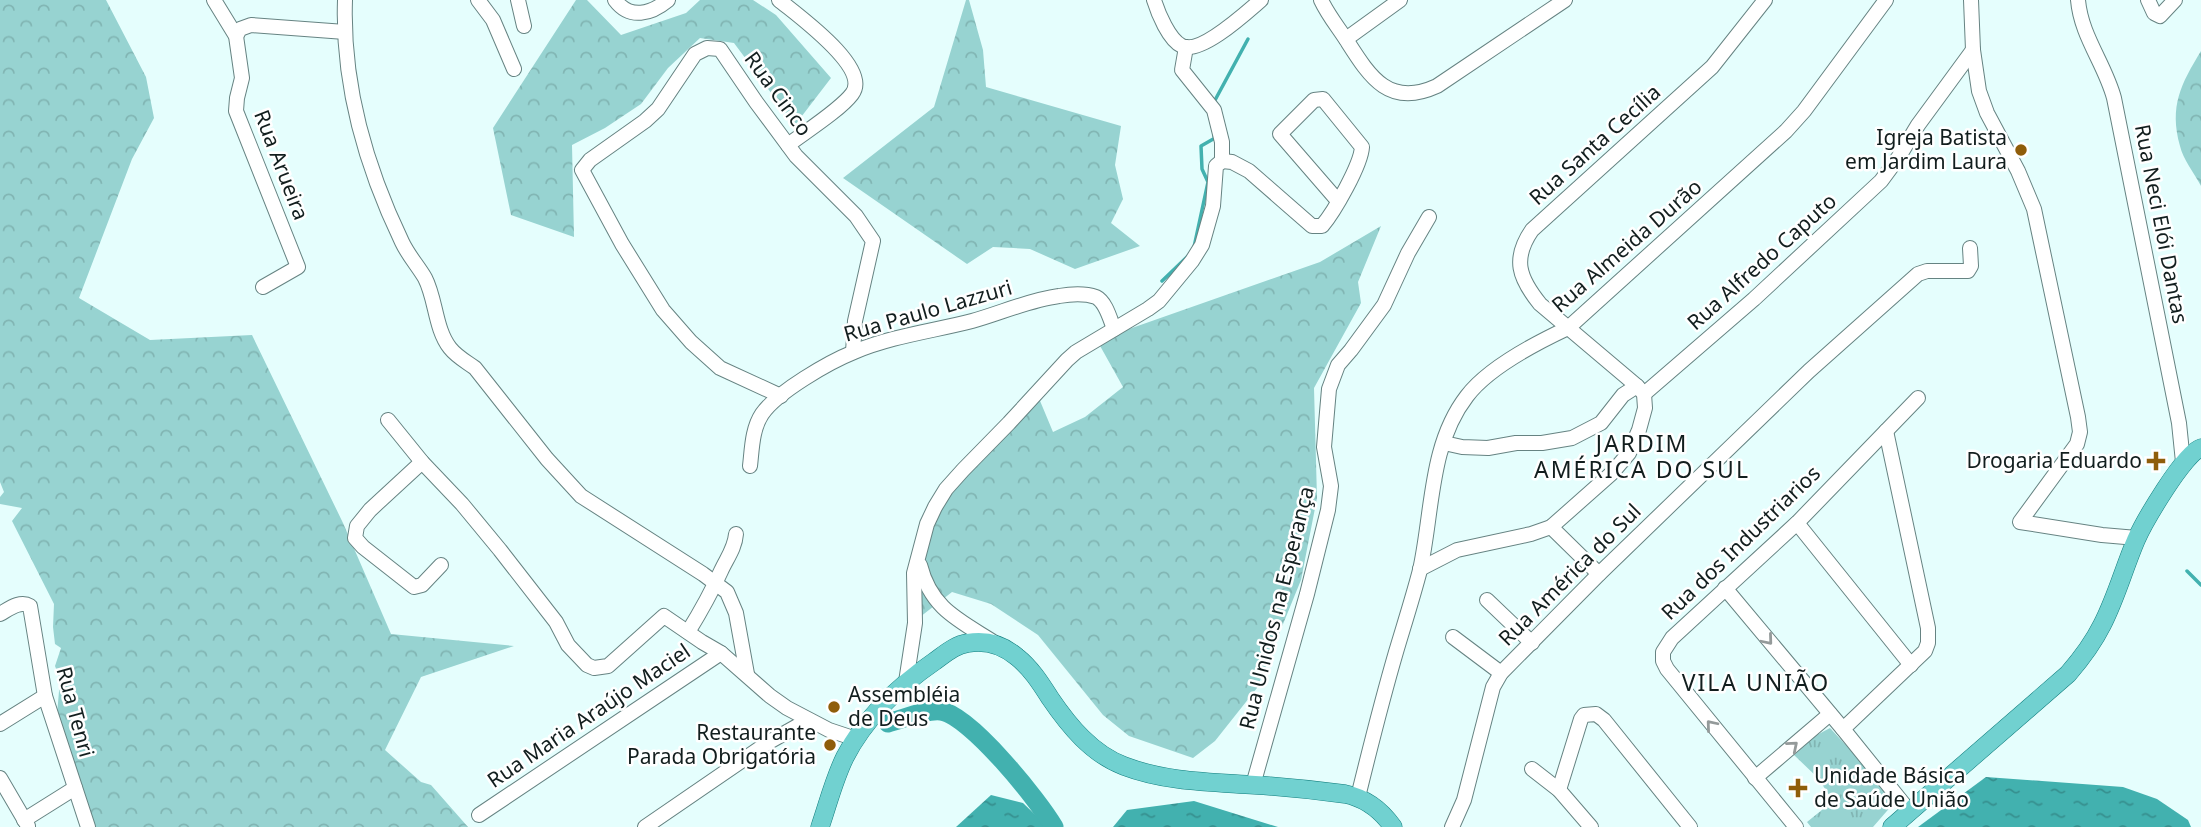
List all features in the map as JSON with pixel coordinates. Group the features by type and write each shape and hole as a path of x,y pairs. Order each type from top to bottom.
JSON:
{"main road":[{"path":"1892,827 2058,683 2077,663 2102,626 2137,538 2183,462 2196,450 2201,449"},
{"path":"820,827 838,773 856,739 878,711 906,682 953,648 966,643 984,642 998,645 1017,657 1032,672 1073,730 1092,747 1123,766 1154,775 1196,782 1332,792 1358,797 1376,808 1393,827"}],"street":[{"name":"Rua Arueira","path":"215,0 236,36 242,78 236,111 298,267 263,288"},
{"path":"478,0 493,20 514,69"},
{"path":"518,0 524,26"},
{"path":"615,0 625,10 647,13 668,0"},
{"path":"779,0 831,44 849,64 856,79 853,93 788,145"},
{"path":"1154,0 1166,27 1185,47"},
{"path":"1185,47 1203,43 1221,33 1261,0"},
{"path":"1321,0 1377,84 1397,92 1417,93 1437,86 1565,0"},
{"path":"1346,39 1400,0"},
{"name":"Rua Santa Cecília","path":"1640,390 1540,304 1525,282 1519,257 1532,230 1712,67 1765,0"},
{"name":"Rua Almeida Durão","path":"1358,797 1374,729 1420,569 1432,493 1444,443 1452,419 1467,395 1526,348 1568,328 1786,131 1804,111 1886,0"},
{"path":"1970,0 1979,91 2034,209 2080,432 2077,444 2020,522 2137,538"},
{"name":"Rua Neci Elói Dantas","path":"2078,0 2082,23 2115,98 2179,423 2183,462"},
{"path":"2151,7 2157,16 2162,15 2175,0"},
{"path":"344,6 349,72 359,125 376,180 403,245 426,280 449,347 475,368 547,459 581,496 703,573 727,592 732,600 747,674"},
{"path":"236,36 240,29 251,26 345,32"},
{"path":"1185,47 1182,70 1211,106 1222,142 1222,161"},
{"name":"Rua Cinco","path":"781,396 720,368 691,342 663,310 622,244 582,170 590,160 645,121 657,109 695,54 707,48 720,49 796,156 856,216 873,242 855,321 853,352"},
{"name":"Rua Alfredo Caputo","path":"1444,443 1488,449 1516,443 1542,443 1572,438 1601,423 1623,395 1640,390 1754,299 1881,181 1973,50"},
{"path":"906,682 915,623 914,573 927,524 946,489 1056,369 1076,352 1136,318 1159,301 1198,251 1213,206 1216,166 1222,161 1233,162 1249,171 1312,226 1325,224 1338,201 1360,158 1362,148 1323,99 1314,100 1280,134 1338,201"},
{"name":"Rua Unidos na Esperança","path":"1253,785 1328,510 1331,486 1324,447 1329,389 1338,365 1384,305 1408,253 1429,217"},
{"name":"Rua América do Sul","path":"1452,827 1464,800 1493,687 1501,673 1808,371 1918,274 1927,271 1968,271 1971,266 1970,248"},
{"name":"Rua Paulo Lazzuri","path":"750,466 752,440 762,414 781,396 810,376 853,352 907,335 974,320 1058,296 1093,296 1101,300 1114,329"},
{"path":"1420,569 1457,550 1551,527 1612,473 1629,453 1645,408 1640,390"},
{"name":"Rua dos Industriarios","path":"1796,827 1667,669 1663,652 1672,638 1797,523 1918,398"},
{"path":"388,420 500,550 556,622 568,645 587,665 594,668 608,666 664,615 721,653 770,696 807,720 856,739"},
{"path":"1843,729 1911,665 1928,643 1928,628 1886,431"},
{"path":"422,462 370,510 357,526 355,538 414,587 422,585 441,565"},
{"path":"1797,523 1911,665"},
{"path":"1551,527 1599,574"},
{"path":"688,632 716,585 735,543 736,534"},
{"path":"918,557 925,584 934,599 948,612 998,645"},
{"path":"1724,588 1910,812"},
{"path":"1487,600 1532,643"},
{"name":"Rua Tenri","path":"1,610 20,604 30,606 45,696 88,827"},
{"path":"1453,637 1501,673"},
{"name":"Rua Maria Araújo Maciel","path":"479,815 721,653"},
{"path":"0,724 45,696"},
{"path":"1559,790 1581,719 1584,715 1596,714 1604,720 1690,827"},
{"path":"1755,778 1830,714"},
{"path":"645,827 769,742 807,720"},
{"path":"1532,769 1559,790 1591,827"},
{"path":"0,778 26,823 75,788"}],"green space":[{"path":"0,0 106,0 146,77 154,118 132,159 79,298 150,340 252,335 343,523 391,634 514,646 421,677 385,750 421,782 431,785 468,827 92,827 57,715 60,679 55,666 61,648 55,644 54,604 12,521 22,508 0,504 0,497 4,492 0,482"},
{"path":"576,0 587,0 621,35 686,13 700,0 753,0 776,15 831,78 795,125 734,43 700,38 668,68 641,104 605,128 572,145 574,237 511,215 493,128"},
{"path":"966,0 969,0 983,50 986,87 1121,126 1115,165 1123,199 1111,223 1140,246 1075,269 1030,249 993,247 967,264 843,178 934,107"},
{"path":"2201,51 2201,186 2181,151 2176,119 2183,85"},
{"path":"1381,226 1358,282 1361,303 1314,388 1317,498 1301,580 1257,688 1215,741 1193,758 1129,736 1103,715 1038,635 991,604 952,592 920,617 920,563 942,501 1038,396 1053,432 1085,417 1123,387 1099,344 1112,335 1320,262"},
{"path":"1830,728 1891,794 1893,804 1873,827 1811,827 1807,822 1833,801 1818,778 1794,755 1815,736"}],"water":[{"path":"1986,777 2123,787 2157,799 2188,820 2191,827 1918,827"},
{"path":"991,795 1023,803 1048,827 956,827"},
{"path":"1194,801 1278,827 1113,827 1127,810"}],"waterway":[{"path":"1214,102 1248,39"},
{"path":"1194,247 1208,182 1202,169 1201,146 1215,138 1214,136"},
{"path":"1162,281 1188,256"},
{"path":"2187,571 2201,585"},
{"path":"888,723 928,711 941,711 954,716 1003,761 1054,827"}],"place":[{"name":"Igreja Batista em Jardim Laura","path":"2021,150"},
{"name":"Drogaria Eduardo","path":"2156,461"},
{"name":"Assembléia de Deus","path":"834,707"},
{"name":"Restaurante Parada Obrigatória","path":"830,745"},
{"name":"Unidade Básica de Saúde União","path":"1798,788"}],"district":[{"name":"JARDIM AMÉRICA DO SUL","path":"1642,457"},
{"name":"VILA UNIÃO","path":"1756,683"}]}
